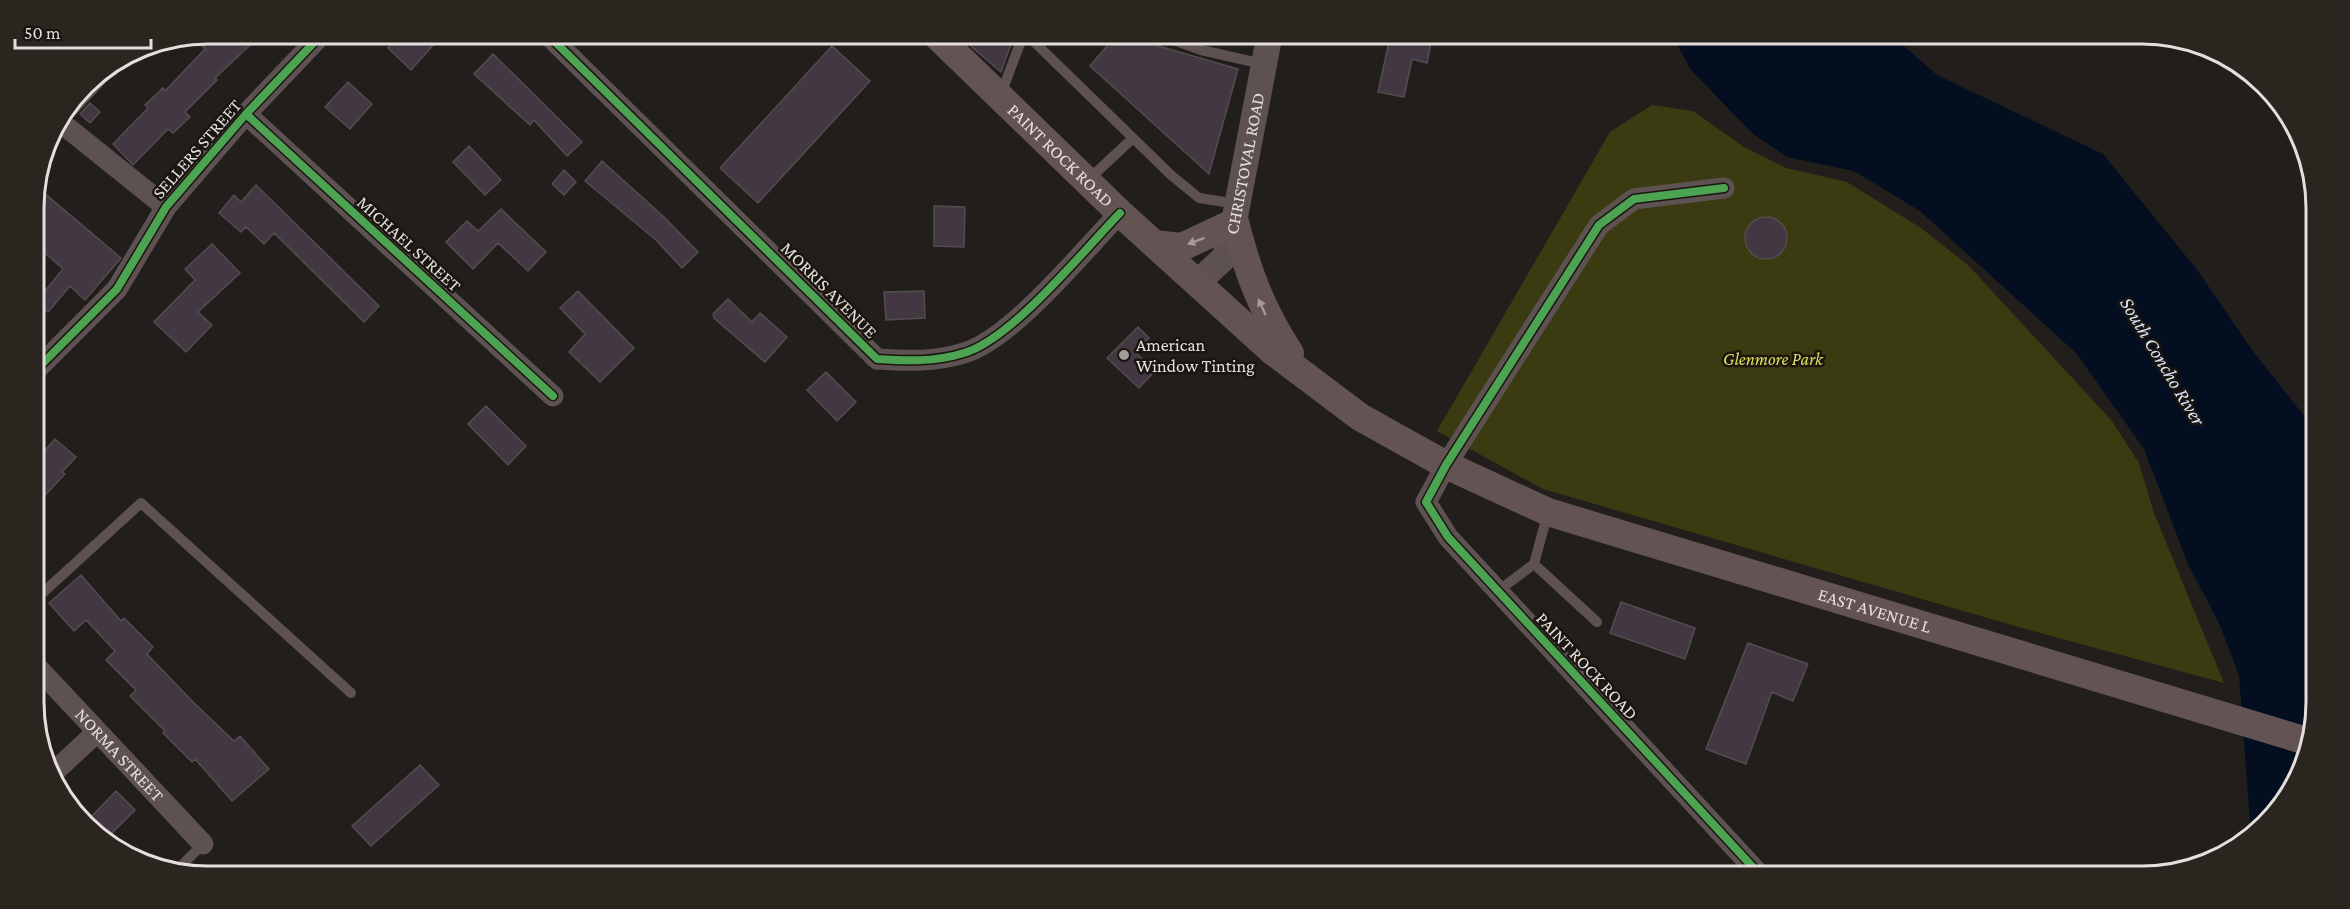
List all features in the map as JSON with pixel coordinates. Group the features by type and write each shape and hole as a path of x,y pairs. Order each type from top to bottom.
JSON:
{"main road":[{"name":"PAINT ROCK ROAD","path":"945,44 1120,213 1271,350 1360,417 1446,465"},
{"path":"1154,244 1182,247 1236,213 1253,286 1268,319 1304,374"},
{"name":"EAST AVENUE L","path":"1446,465 1548,512 2301,739"}],"street":[{"name":"SELLERS STREET","path":"44,362 117,289 166,207 246,114 313,44"},
{"name":"MORRIS AVENUE","path":"557,44 877,359 917,362 965,353 1014,324 1120,213"},
{"name":"CHRISTOVAL ROAD","path":"1197,283 1224,258 1236,213 1268,44"},
{"name":"MICHAEL STREET","path":"246,114 553,396"},
{"path":"65,126 166,207"},
{"path":"1446,465 1599,225 1635,199 1724,188"},
{"name":"PAINT ROCK ROAD","path":"1446,465 1426,502 1448,537 1751,865"},
{"name":"NORMA STREET","path":"44,675 203,844"},
{"path":"58,768 97,732"}],"lane":[{"path":"1000,97 1021,44"},
{"path":"1036,44 1198,198 1236,213"},
{"path":"1184,44 1264,64"},
{"path":"1087,181 1133,138"},
{"path":"44,592 141,503 351,693"},
{"path":"1498,591 1534,564 1548,512"},
{"path":"1534,564 1598,622"},
{"path":"183,864 203,844"}],"green space":[{"name":"Glenmore Park","path":"1652,105 1693,111 1744,147 1786,168 1847,182 1921,228 1968,265 2112,421 2139,463 2154,513 2224,683 2022,628 1543,489 1437,431 1610,132"}],"water":[{"name":"South Concho River","path":"1677,44 1902,44 1937,75 2103,154 2198,271 2252,350 2306,418 2305,723 2298,754 2290,774 2273,801 2250,824 2239,675 2219,623 2188,564 2144,449 2076,353 1920,211 1854,171 1787,157 1753,134 1691,70"}],"building":[{"path":"201,44 251,44 215,78 217,80 185,112 190,117 173,133 168,129 133,165 113,144 148,108 145,105 163,88 165,91 205,49"},
{"path":"392,44 434,44 411,70 388,48"},
{"path":"969,44 1011,44 1001,72"},
{"path":"1109,44 1152,44 1238,69 1209,174 1090,66"},
{"path":"1389,44 1431,44 1427,63 1412,59 1404,97 1378,92"},
{"path":"832,46 870,81 758,203 720,168"},
{"path":"493,54 582,142 567,156 534,120 530,125 474,74"},
{"path":"348,82 372,104 350,129 325,107"},
{"path":"90,103 100,112 90,123 80,114"},
{"path":"469,146 501,180 485,195 453,162"},
{"path":"602,161 665,218 698,252 682,268 656,240 585,181"},
{"path":"564,170 576,182 564,195 552,184"},
{"path":"256,185 379,306 364,322 274,233 264,244 246,227 241,232 219,213 234,195 241,202"},
{"path":"44,193 121,258 85,300 70,286 48,312 44,309 44,292 63,269 44,252"},
{"path":"934,206 965,207 964,247 934,246"},
{"path":"501,209 546,252 528,271 498,243 473,269 446,242 467,221 478,231"},
{"path":"1766,217 1781,223 1787,238 1781,253 1766,259 1751,253 1745,238 1751,223"},
{"path":"212,244 240,273 198,312 212,325 186,352 154,322 195,280 185,269"},
{"path":"578,291 634,348 600,382 569,352 585,334 560,308"},
{"path":"924,291 925,318 886,320 884,292"},
{"path":"728,299 752,322 760,313 787,337 765,362 714,318 713,314"},
{"name":"American Window Tinting","path":"1138,327 1149,338 1135,352 1155,371 1139,388 1107,358"},
{"path":"826,372 856,402 837,421 807,390"},
{"path":"486,406 526,446 508,465 468,424"},
{"path":"55,439 76,457 62,472 65,474 44,496 44,451"},
{"path":"81,575 121,621 124,618 153,647 147,654 193,702 234,741 240,736 269,769 232,801 195,759 192,762 130,696 136,690 106,660 115,651 86,620 74,631 49,603"},
{"path":"1621,602 1695,628 1685,659 1610,633"},
{"path":"1748,643 1808,664 1793,701 1772,692 1746,764 1706,749"},
{"path":"420,765 439,785 371,846 352,826"},
{"path":"116,791 135,810 111,834 91,816"}],"cycle path":[{"path":"44,362 117,289 166,207 246,114 313,44"},
{"path":"557,44 877,359 942,358 964,353 983,345 1025,313 1120,213"},
{"path":"246,114 553,396"},
{"path":"1724,188 1634,199 1599,225 1446,465 1426,502 1448,537 1751,865"}],"place":[{"name":"American Window Tinting","path":"1124,355"}]}
